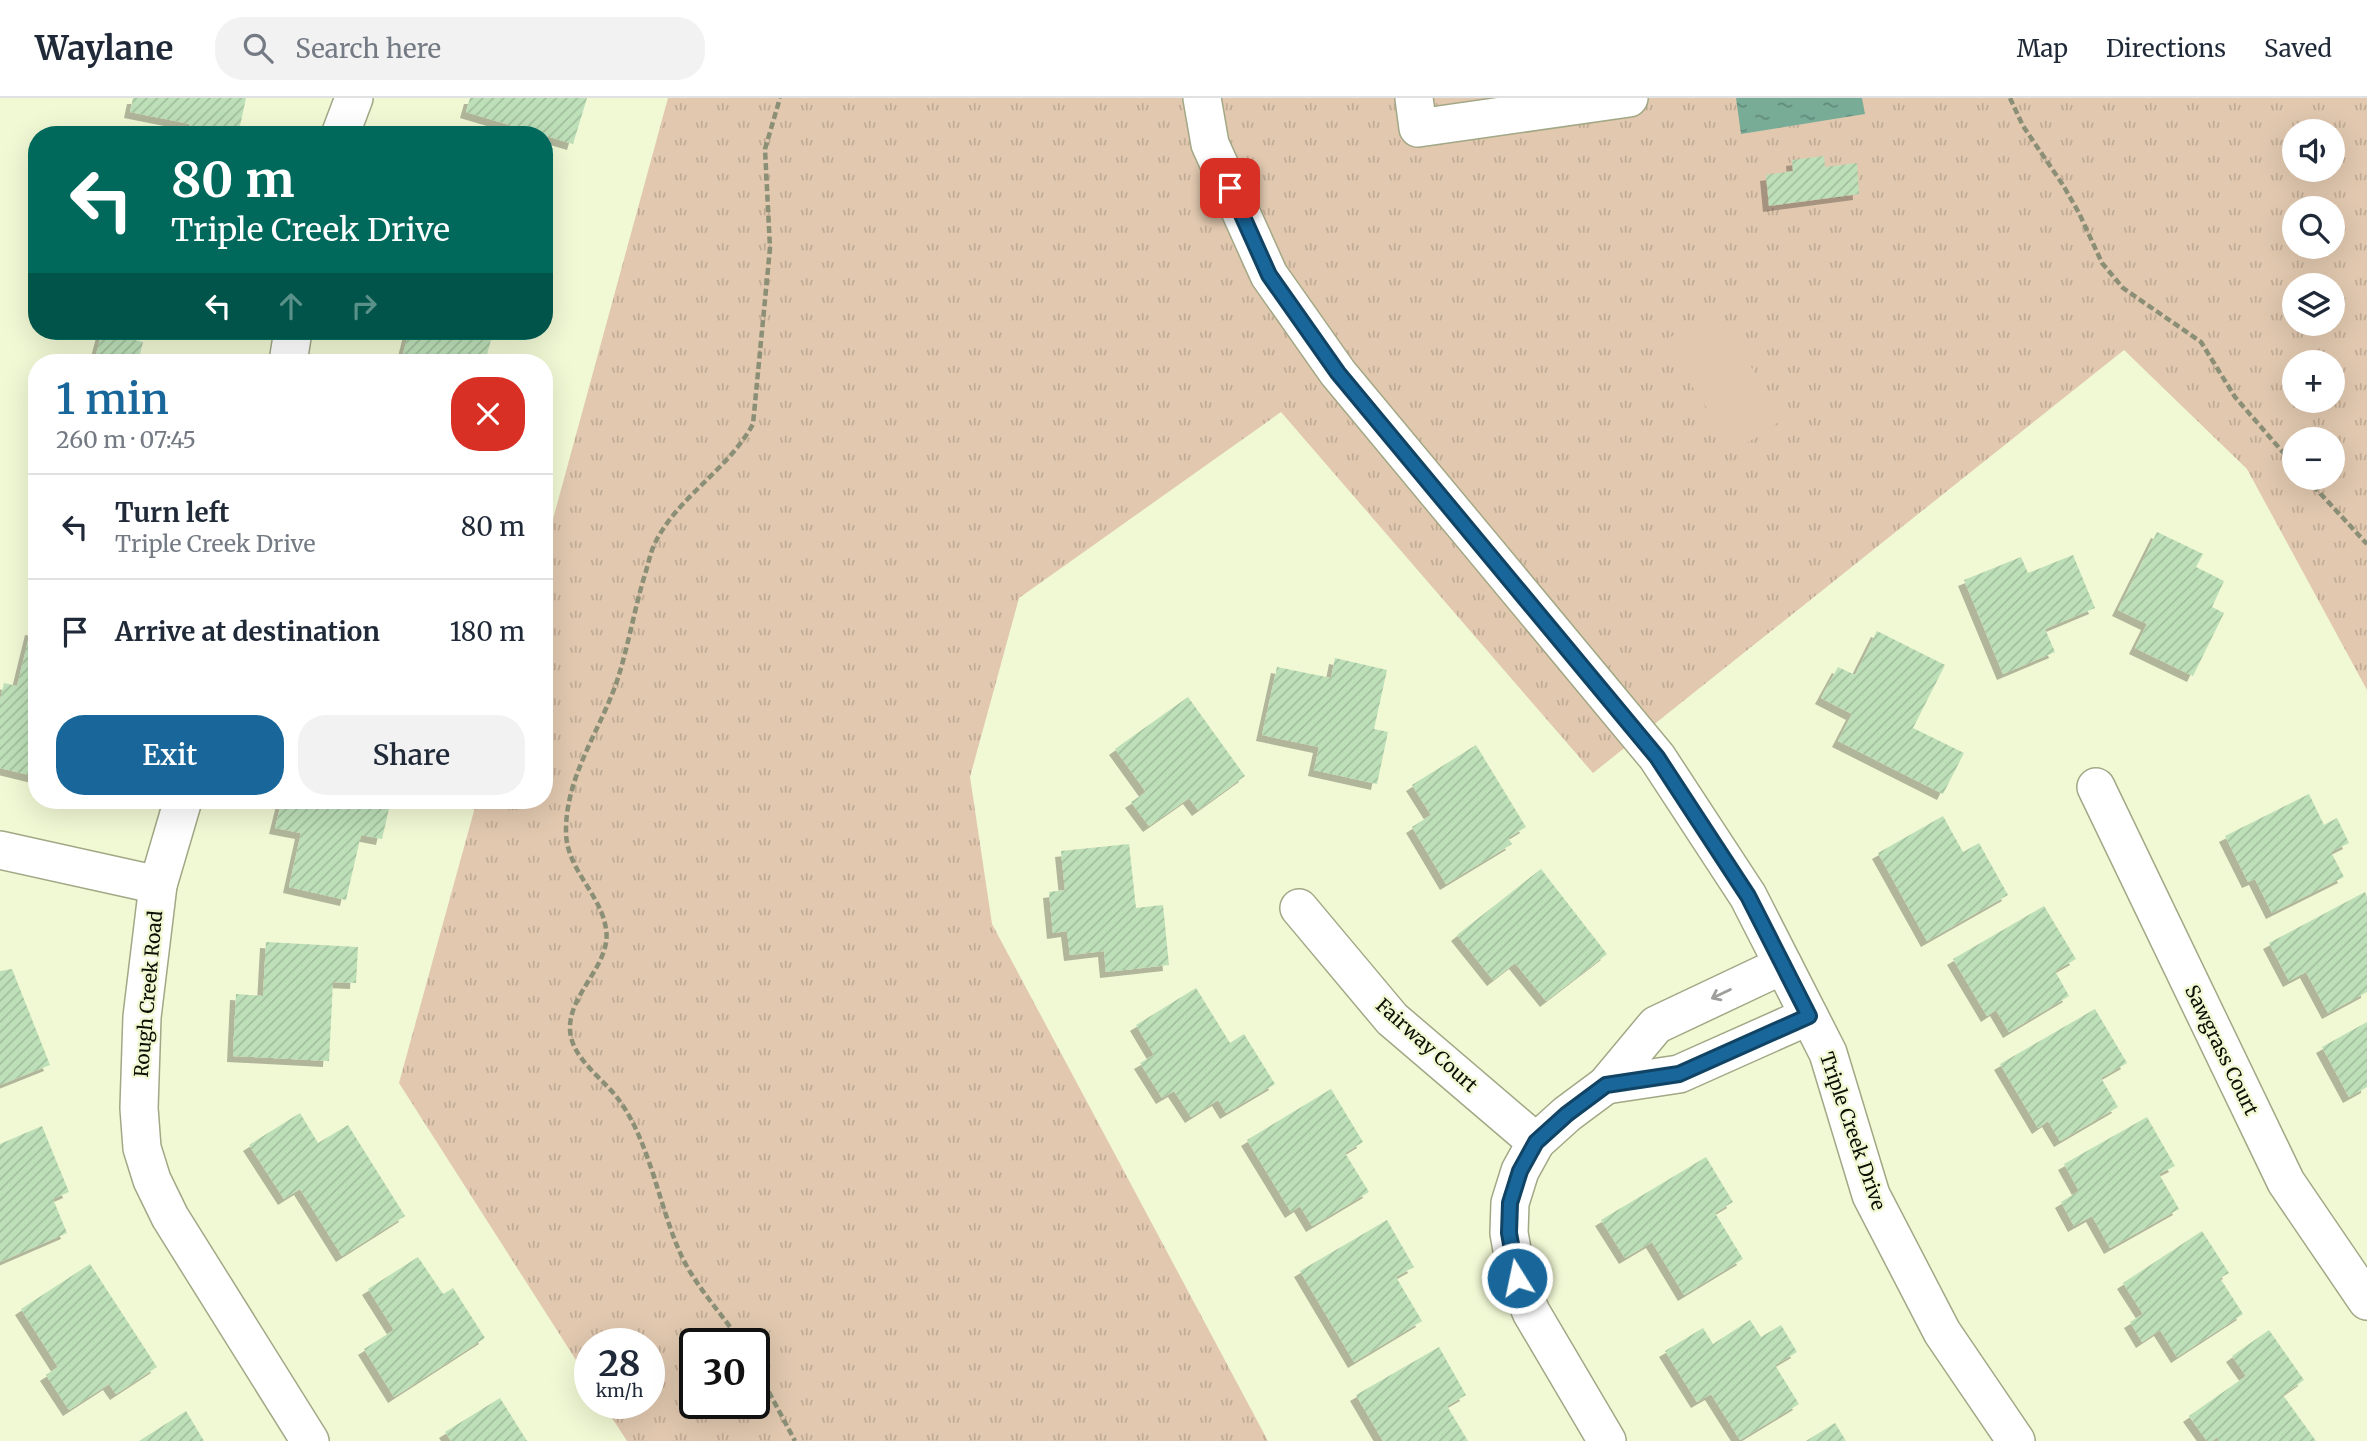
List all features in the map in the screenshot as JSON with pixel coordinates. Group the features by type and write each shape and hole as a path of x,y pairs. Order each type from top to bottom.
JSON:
{"street":[{"path":"343,126 354,98"},
{"name":"Triple Creek Drive","path":"1202,98 1210,144 1269,275 1338,373 1657,757 1748,896 1828,1053 1871,1195 1941,1332 2016,1441"},
{"path":"1414,98 1418,128 1629,98"},
{"name":"Sawgrass Court","path":"2096,787 2286,1182 2367,1301"},
{"name":"Rough Creek Road","path":"180,809 158,885 142,1017 139,1108 142,1148 152,1180 170,1217 310,1441"},
{"path":"0,850 158,885"},
{"name":"Fairway Court","path":"1299,908 1392,1019 1536,1142"},
{"path":"1607,1441 1531,1312 1517,1278 1509,1233 1510,1203 1520,1171 1536,1142 1567,1114 1606,1085 1656,1025 1783,965"},
{"path":"1606,1085 1679,1074 1809,1016"}],"path":[{"path":"731,1328 683,1257 637,1134 619,1100 577,1052 569,1028 577,1001 606,944 606,929 594,899 573,864 566,834 570,796 582,759 617,679 654,542 672,515 722,467 744,441 753,424 770,248 765,149 780,98"},
{"path":"2010,98 2023,126 2079,213 2102,262 2123,288 2201,342 2235,397 2282,451"},
{"path":"2317,490 2367,544"},
{"path":"770,1394 795,1441"}],"green space":[{"path":"668,98 2367,98 2367,690 2247,469 2124,350 1593,773 1281,412 1019,598 970,777 992,924 1268,1441 627,1441 613,1419 665,1419 665,1328 574,1328 574,1357 399,1083 475,809 553,809 553,519"},
{"path":"1713,309 1785,418 1735,451 1663,342"}],"water":[{"path":"1736,98 1862,98 1865,114 1741,134"}],"building":[{"path":"133,98 246,98 240,126 190,126 130,112"},
{"path":"470,98 587,98 573,144 553,138 553,126 513,126 466,112"},
{"path":"1824,156 1825,167 1857,163 1859,194 1769,206 1766,175 1793,171 1792,160"},
{"path":"100,340 143,342 140,354 96,354"},
{"path":"407,340 491,340 487,354 403,354"},
{"path":"2157,532 2203,554 2196,567 2224,581 2212,607 2224,613 2193,676 2135,648 2147,624 2118,610"},
{"path":"2073,555 2095,608 2045,629 2055,652 2003,674 1964,580 2021,557 2028,573"},
{"path":"1877,631 1945,665 1913,728 1964,753 1943,794 1838,741 1852,714 1821,698 1838,667 1855,675"},
{"path":"28,641 28,775 0,768 0,700 4,683 17,686"},
{"path":"1335,658 1387,670 1374,729 1388,732 1377,784 1314,770 1319,747 1262,735 1277,667 1331,678"},
{"path":"1188,697 1245,776 1198,810 1189,798 1149,826 1131,802 1146,792 1115,749"},
{"path":"1476,745 1526,827 1508,838 1512,844 1446,884 1412,827 1431,815 1412,785"},
{"path":"2309,794 2324,825 2337,818 2349,843 2331,852 2344,877 2272,913 2255,879 2248,882 2225,836"},
{"path":"280,809 389,809 382,839 361,835 346,900 289,887 301,833 275,828"},
{"path":"1943,816 1963,852 1979,843 2008,895 1927,941 1878,853"},
{"path":"1129,844 1136,908 1163,905 1169,965 1106,972 1104,951 1070,955 1067,931 1053,933 1049,892 1065,890 1061,851"},
{"path":"1541,869 1607,954 1546,1001 1515,963 1493,980 1457,935"},
{"path":"2365,892 2367,992 2328,1013 2306,972 2289,981 2269,943"},
{"path":"2044,906 2076,959 2055,971 2069,996 2009,1032 1996,1010 1987,1016 1953,959"},
{"path":"266,942 358,947 356,983 333,982 329,1061 233,1056 236,994 263,996"},
{"path":"12,969 50,1065 0,1085 0,971"},
{"path":"1196,988 1230,1043 1244,1034 1275,1084 1226,1113 1218,1100 1191,1117 1174,1091 1162,1098 1140,1063 1154,1055 1136,1025"},
{"path":"2095,1009 2127,1063 2101,1078 2118,1107 2060,1141 2048,1121 2038,1128 2000,1064"},
{"path":"2367,1022 2367,1087 2349,1097 2322,1047"},
{"path":"1331,1089 1363,1142 1345,1153 1369,1192 1312,1226 1300,1206 1291,1212 1247,1140"},
{"path":"300,1113 318,1143 348,1125 405,1216 342,1256 300,1189 284,1199 249,1145"},
{"path":"2147,1117 2175,1166 2159,1174 2179,1209 2110,1248 2092,1216 2074,1226 2061,1202 2079,1191 2064,1164"},
{"path":"42,1126 69,1192 53,1199 67,1233 0,1262 0,1144"},
{"path":"1706,1157 1733,1202 1715,1213 1743,1259 1684,1295 1652,1242 1625,1258 1601,1220"},
{"path":"1387,1220 1414,1267 1396,1277 1422,1321 1354,1362 1300,1271"},
{"path":"2202,1231 2229,1273 2220,1278 2243,1314 2177,1357 2160,1330 2142,1342 2130,1322 2143,1314 2123,1283"},
{"path":"418,1257 443,1294 453,1288 485,1338 394,1397 364,1349 394,1330 368,1289"},
{"path":"90,1264 157,1367 116,1394 109,1384 69,1410 46,1375 58,1367 21,1309"},
{"path":"1750,1320 1761,1337 1781,1325 1797,1352 1775,1365 1799,1404 1740,1440 1711,1394 1697,1402 1665,1351 1703,1328 1713,1344"},
{"path":"2269,1330 2304,1380 2283,1395 2316,1441 2219,1441 2217,1437 2207,1441 2189,1416 2246,1376 2232,1356"},
{"path":"1439,1347 1466,1395 1447,1406 1468,1441 1383,1441 1356,1395"},
{"path":"500,1398 527,1441 451,1441 445,1432"},
{"path":"186,1411 204,1441 139,1441"},
{"path":"1835,1423 1846,1441 1806,1441"}],"route":[{"path":"1230,188 1269,275 1338,373 1657,757 1748,896 1809,1016 1679,1074 1606,1085 1567,1114 1536,1142 1520,1171 1510,1203 1509,1233 1517,1278"}]}
